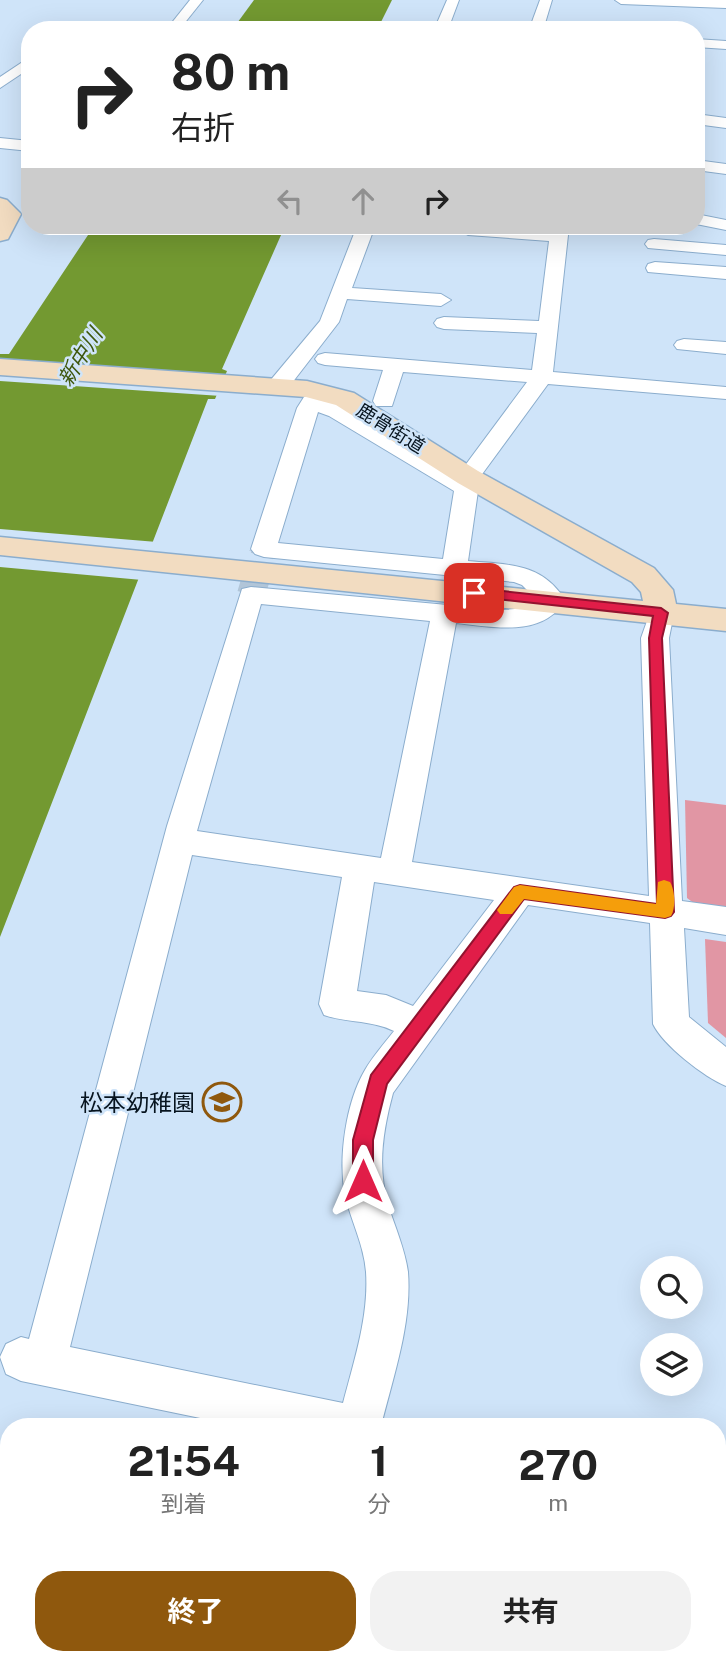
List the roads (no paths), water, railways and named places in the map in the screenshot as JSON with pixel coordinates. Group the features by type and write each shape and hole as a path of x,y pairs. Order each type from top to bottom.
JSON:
{"street":[{"path":"180,21 197,0"},
{"path":"444,21 453,0"},
{"path":"539,21 547,0"},
{"path":"621,0 726,4"},
{"path":"647,17 655,1"},
{"path":"77,21 87,12"},
{"path":"705,44 726,45"},
{"path":"0,84 21,68"},
{"path":"0,84 20,88"},
{"path":"705,120 726,122"},
{"path":"0,144 21,145"},
{"path":"705,166 726,169"},
{"path":"0,204 10,214 0,234"},
{"path":"705,221 726,225"},
{"path":"269,386 329,322 363,235"},
{"path":"454,567 467,482 539,385 542,377 560,235"},
{"path":"654,244 726,250"},
{"path":"726,273 655,275 726,286"},
{"path":"340,293 441,300"},
{"path":"444,323 479,326 495,323 548,328"},
{"path":"684,345 726,348"},
{"path":"325,359 726,393"},
{"path":"384,401 395,365"},
{"name":"鹿骨街道","path":"0,367 269,386 326,392 345,399 467,482 643,575 657,590 661,613"},
{"path":"467,482 456,484 337,411 312,402 264,549 518,574 531,579 552,600"},
{"path":"0,546 552,600 726,620"},
{"path":"306,1418 32,1361 251,595 502,619 537,616 548,609 552,600"},
{"path":"394,874 445,613"},
{"path":"661,613 655,638 671,1024 726,1069"},
{"path":"180,841 726,921"},
{"path":"360,869 337,1004 386,1010 418,1026"},
{"path":"361,1418 385,1310 387,1273 363,1181 363,1140 378,1081 520,891"}],"water":[{"path":"254,0 392,0 382,21 239,21"},
{"name":"新中川","path":"88,235 281,235 222,369 227,371 215,399 208,399 0,937 0,354 9,354"}],"tunnel":[{"path":"262,556 264,549"},
{"path":"251,595 263,554"}],"place":[{"name":"松本幼稚園","path":"222,1102"}]}
